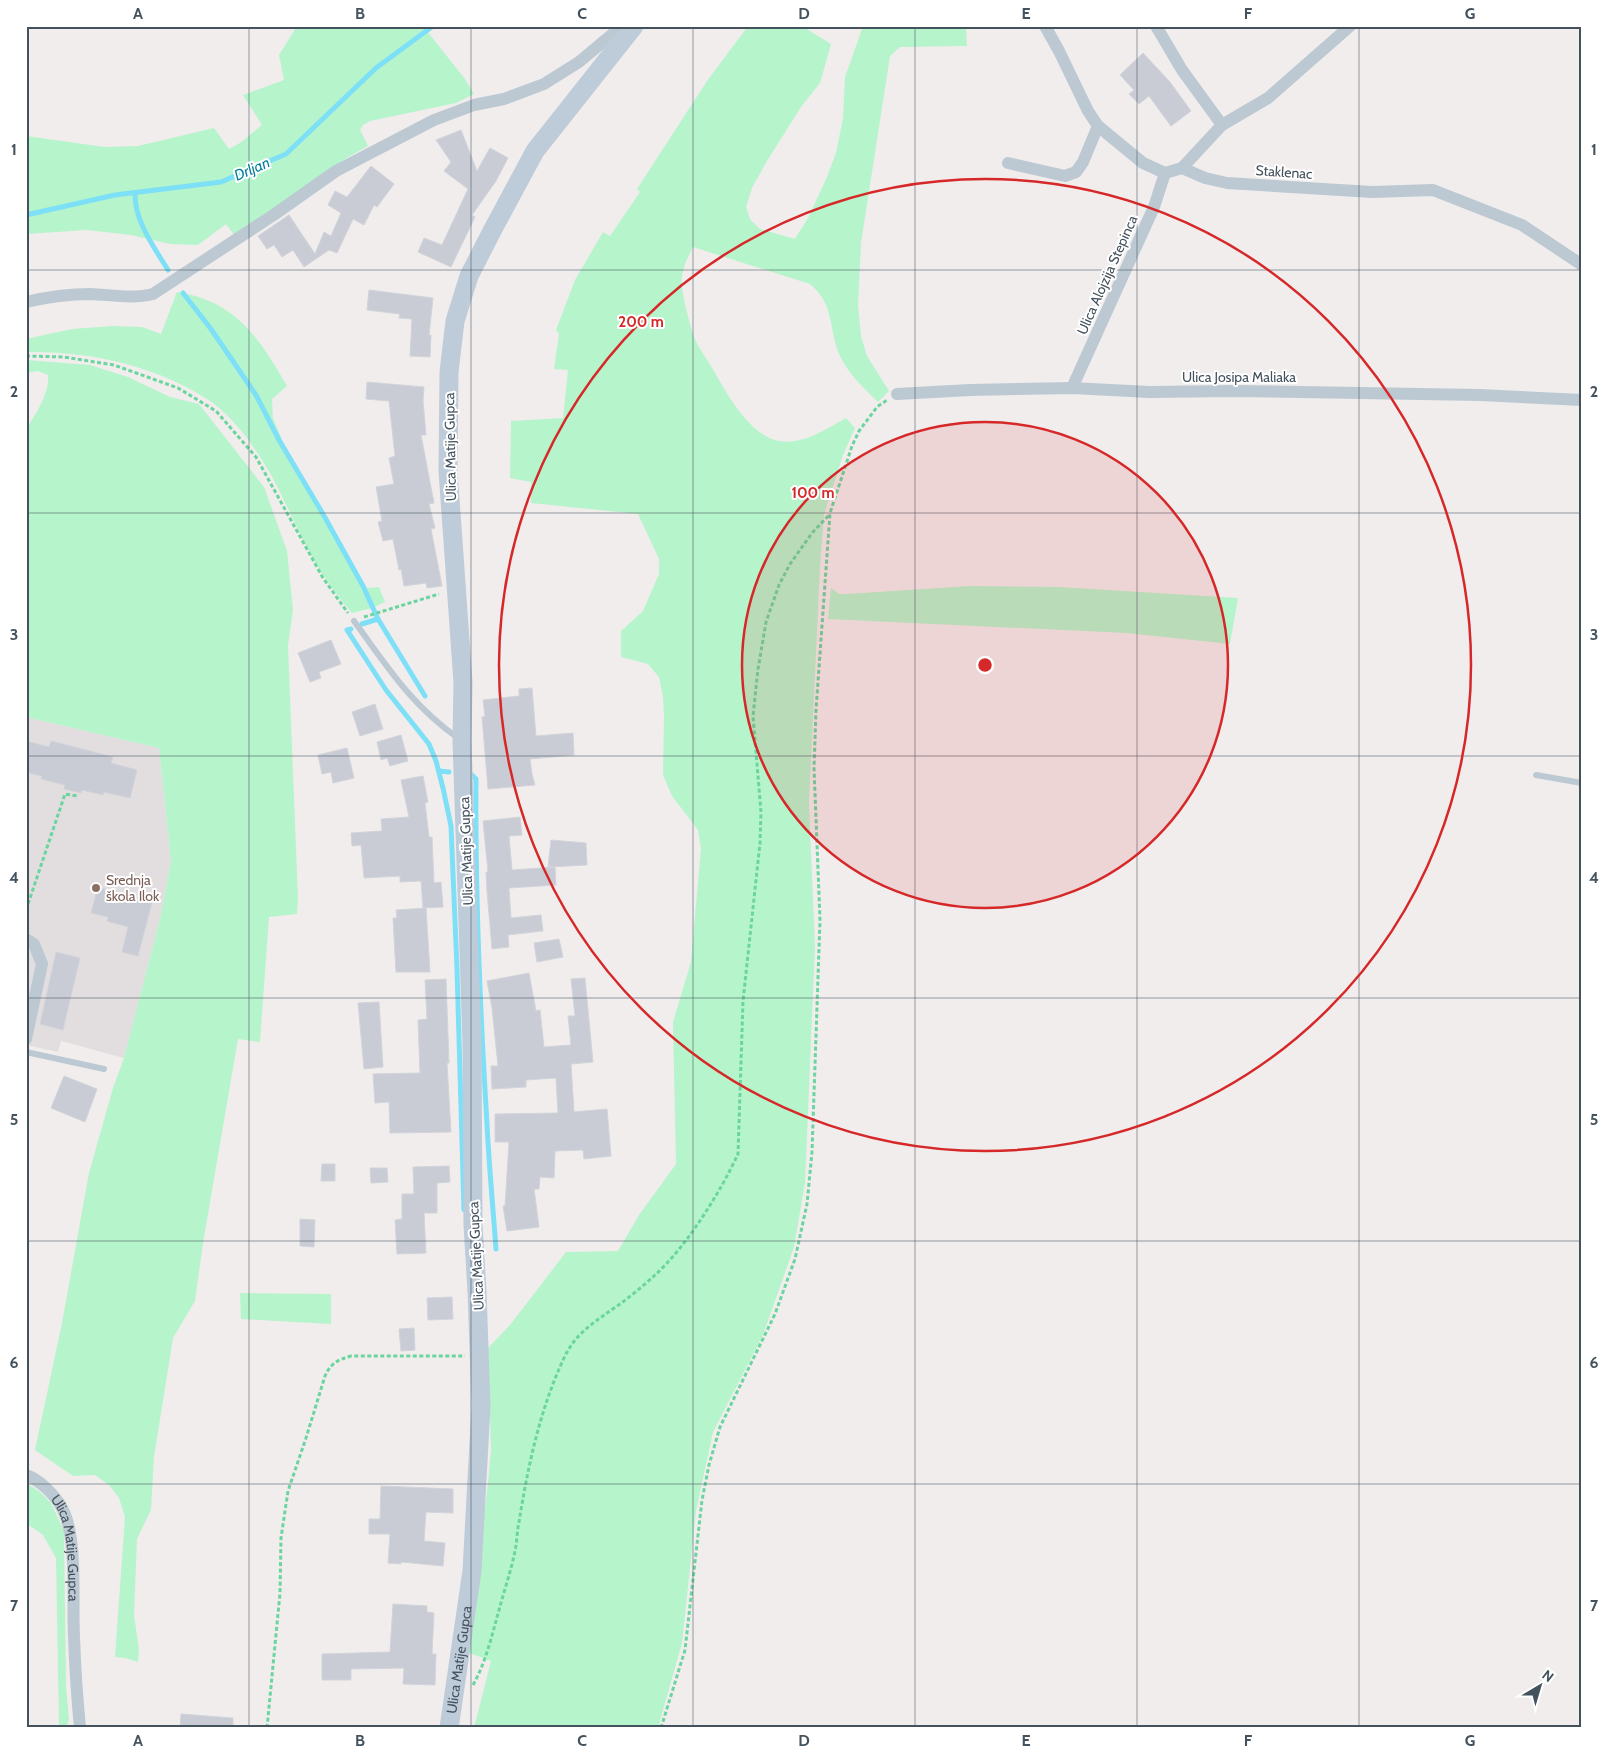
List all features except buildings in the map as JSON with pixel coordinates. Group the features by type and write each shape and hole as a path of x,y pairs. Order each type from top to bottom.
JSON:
{"street":[{"path":"26,302 48,297 89,294 140,297 153,294 266,220 336,171 434,120 474,105 504,99 544,84 579,62 622,26"},
{"name":"Ulica Matije Gupca","path":"449,1728 472,1571 480,1447 480,1356 473,1225 472,1042 462,741 463,682 448,470 449,372 455,321 469,276 536,151 634,26"},
{"path":"1045,26 1098,126 1143,163 1165,173 1182,168 1222,125 1268,98 1350,26"},
{"path":"1156,26 1182,70 1222,125"},
{"path":"1008,163 1065,176 1076,172 1083,162 1098,126"},
{"name":"Staklenac","path":"1182,168 1205,178 1227,184 1372,192 1433,190 1522,225 1582,265"},
{"name":"Ulica Alojzija Stepinca","path":"1072,388 1154,207 1165,173"},
{"name":"Ulica Josipa Maliaka","path":"897,394 1072,388 1149,392 1234,390 1480,394 1582,400"},
{"path":"26,939 34,944 42,964 26,1039"},
{"name":"Ulica Matije Gupca","path":"26,1475 34,1478 63,1508 72,1537 74,1637 80,1728"}],"lane":[{"path":"354,621 402,687 440,725 462,741"},
{"path":"1536,775 1582,783"},
{"path":"26,1052 104,1069"}],"path":[{"path":"26,356 64,357 114,365 178,388 216,411 256,457 324,578 354,621"},
{"path":"661,1728 685,1650 702,1500 709,1465 720,1427 775,1314 795,1259 807,1204 812,1152 820,920 814,768 816,710 830,513 852,446 859,431 877,407 897,394"},
{"path":"472,1688 479,1675 493,1631 514,1552 534,1444 546,1403 564,1357 575,1339 590,1324 648,1281 674,1255 728,1177 738,1154 743,1001 761,812 753,716 758,669 766,622 779,585 790,564 806,541 830,513"},
{"path":"372,614 457,589"},
{"path":"26,910 65,794 78,796"},
{"path":"267,1728 280,1593 280,1538 286,1501 325,1376 330,1366 336,1360 351,1356 480,1356"}],"shaded area":[{"name":"Srednja škola Ilok","path":"26,717 159,748 171,861 161,915 124,1058 61,1041 58,1052 26,1045"}],"green space":[{"path":"297,26 423,26 465,79 474,94 456,103 370,121 363,125 360,130 368,146 348,157 235,236 226,224 198,245 170,244 131,235 87,230 26,234 26,136 105,147 138,146 214,128 229,149 240,143 262,125 243,95 284,80 279,55"},
{"path":"748,26 802,26 831,44 820,83 801,107 767,161 752,188 746,207 750,219 760,229 795,239 808,218 836,153 843,118 845,77 862,29 966,28 967,46 900,47 890,56 861,243 858,305 861,336 867,356 889,391 878,402 847,368 839,354 824,300 810,284 693,247 682,276 682,290 686,308 697,343 737,409 755,428 764,435 785,442 812,436 846,418 855,428 843,455 824,515 820,567 809,803 815,946 805,1183 794,1247 763,1335 713,1432 696,1511 682,1643 658,1728 474,1728 491,1661 464,1651 473,1606 491,1450 488,1348 510,1325 566,1252 618,1251 639,1215 676,1164 673,1022 691,962 701,848 698,830 672,796 663,775 664,715 659,677 648,664 621,657 621,631 643,611 659,574 659,559 638,514 531,503 531,482 510,478 511,421 563,418 568,370 554,369 559,334 556,330 575,280 603,232 610,236 640,192 637,189 707,81"},
{"path":"177,292 215,304 230,313 255,337 277,368 287,386 272,399 273,418 283,442 367,588 379,587 385,602 372,608 352,613 313,559 264,463 242,432 213,403 170,379 124,363 75,354 26,352 26,339 72,329 112,326 142,327 161,334"},
{"path":"26,360 90,365 128,377 170,397 199,404 264,487 287,551 293,610 288,645 298,899 297,914 269,917 260,1042 238,1039 195,1301 173,1338 154,1457 151,1510 137,1539 134,1615 139,1649 138,1662 115,1657 125,1517 119,1498 109,1485 95,1475 73,1476 35,1450 62,1323 89,1173 113,1088 124,1058 161,915 171,861 159,748 26,717 26,429 41,403 47,388 48,375 38,371 26,373"},
{"path":"970,586 1059,587 1238,598 1230,644 1126,633 828,619 831,588 839,594 847,594"},
{"path":"240,1293 331,1294 331,1324 241,1319"},
{"path":"26,1483 40,1492 51,1503 64,1531 66,1687 69,1719 66,1728 59,1728 56,1558 43,1535 26,1523"}],"waterway":[{"name":"Drljan","path":"26,215 115,195 221,182 286,154 376,68 433,26"},
{"path":"135,193 141,223 168,270"},
{"path":"183,293 211,329 256,395 279,440 363,586 378,619 425,696"},
{"path":"362,624 378,619"},
{"path":"351,629 347,630 386,690 429,744 436,761 451,826 464,1210"},
{"path":"439,771 449,772"},
{"path":"472,775 476,779 476,865 480,995 496,1249"}],"place":[{"name":"Srednja škola Ilok","path":"96,888"}]}
